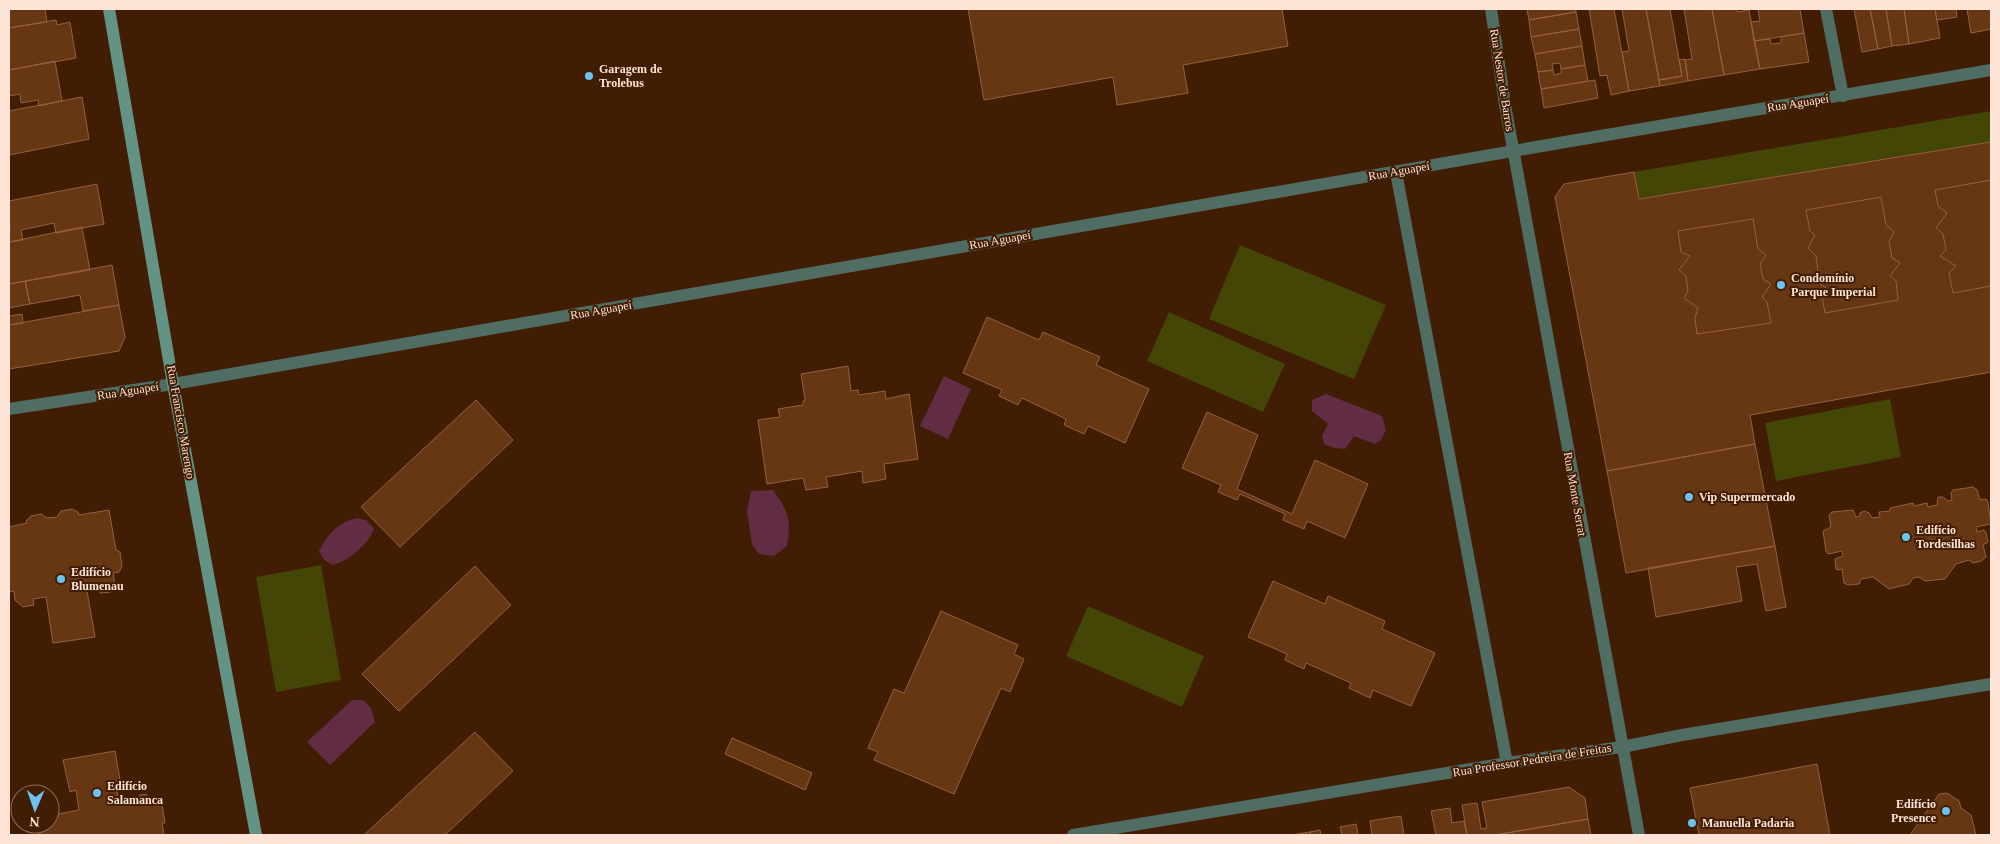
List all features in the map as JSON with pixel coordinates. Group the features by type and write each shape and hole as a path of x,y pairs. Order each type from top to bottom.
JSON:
{"street":[{"name":"Rua Francisco Marengo","path":"108,9 256,835"},
{"name":"Rua Nestor de Barros","path":"1491,9 1505,105 1514,151"},
{"path":"1826,9 1843,96"},
{"name":"Rua Aguapeí","path":"9,409 174,384 1991,70"},
{"name":"Rua Monte Serrat","path":"1514,151 1639,835"},
{"path":"1396,172 1507,764"},
{"name":"Rua Professor Pedreira de Freitas","path":"1073,835 1622,747 1682,734 1991,684"}],"shaded area":[{"path":"1991,111 1991,142 1639,199 1634,172"},
{"path":"1240,245 1386,305 1354,379 1209,319"},
{"path":"1169,312 1285,364 1263,412 1147,361"},
{"path":"944,376 971,389 948,439 920,426"},
{"path":"1326,394 1382,416 1386,430 1381,440 1375,444 1354,436 1345,449 1334,448 1324,444 1322,436 1328,424 1312,411 1312,400"},
{"path":"1890,399 1901,457 1776,481 1765,423"},
{"path":"773,490 786,510 789,522 787,546 774,556 759,554 752,544 747,511 751,491"},
{"path":"357,518 366,520 374,529 368,540 357,551 339,563 333,565 324,560 319,551 326,539 339,526"},
{"path":"321,565 341,680 276,692 256,577"},
{"path":"1088,606 1204,656 1182,707 1066,656"},
{"path":"352,700 363,700 371,708 375,722 330,765 307,742"}],"building":[{"path":"9,9 45,9 47,22 9,28"},
{"path":"968,9 1282,9 1288,46 1183,65 1188,93 1117,105 1113,77 984,100"},
{"path":"1527,9 1576,9 1576,12 1529,20"},
{"path":"1589,9 1614,9 1629,91 1611,95 1607,75 1600,76"},
{"path":"1622,9 1646,9 1660,86 1629,91 1622,52 1629,51"},
{"path":"1646,9 1670,9 1682,76 1659,80"},
{"path":"1684,9 1712,9 1724,75 1688,81 1685,60 1692,59"},
{"path":"1712,9 1737,9 1737,12 1749,10 1760,69 1724,75"},
{"path":"1758,9 1800,9 1804,33 1754,41 1751,22 1760,21"},
{"path":"1854,9 1870,9 1878,49 1862,52"},
{"path":"1870,9 1886,9 1892,46 1878,49"},
{"path":"1886,9 1904,9 1909,44 1892,46"},
{"path":"1904,9 1935,9 1940,38 1909,44"},
{"path":"1935,9 1956,9 1957,17 1937,20"},
{"path":"1967,9 1991,9 1991,29 1971,33"},
{"path":"1576,12 1579,29 1531,37 1529,20"},
{"path":"56,20 57,25 70,22 76,58 9,70 9,28"},
{"path":"1579,29 1582,46 1535,54 1531,37"},
{"path":"1804,33 1809,62 1760,69 1754,41 1770,39 1771,44 1781,43 1781,37"},
{"path":"1582,46 1585,65 1561,69 1560,63 1552,64 1553,70 1538,72 1535,54"},
{"path":"1685,59 1688,81 1660,86 1659,80 1682,76 1679,60"},
{"path":"55,61 62,101 39,106 38,100 21,103 20,94 9,96 9,70"},
{"path":"1585,65 1588,81 1541,89 1538,72 1553,70 1554,75 1561,73 1561,69"},
{"path":"1595,80 1598,98 1544,108 1541,89"},
{"path":"82,97 89,139 9,155 9,111"},
{"name":"Condomínio Parque Imperial","path":"1991,142 1991,372 1750,415 1755,444 1607,471 1555,197 1564,184 1634,172 1639,199"},
{"path":"1991,180 1991,286 1953,293 1949,273 1956,266 1940,256 1946,250 1943,234 1936,228 1947,213 1938,206 1935,190"},
{"path":"97,184 104,224 56,233 54,223 21,230 23,240 9,242 9,201"},
{"path":"1881,197 1886,225 1894,232 1889,241 1892,258 1900,263 1890,276 1896,281 1898,300 1825,313 1822,296 1826,288 1812,278 1818,271 1816,256 1808,248 1815,235 1810,231 1806,210"},
{"path":"1753,219 1758,249 1766,255 1760,264 1763,279 1771,284 1762,297 1767,302 1771,323 1697,334 1695,318 1698,308 1684,298 1688,291 1686,276 1679,270 1690,256 1681,252 1678,231"},
{"path":"82,227 90,270 9,284 9,242"},
{"path":"112,265 119,305 83,311 80,295 30,304 25,281"},
{"path":"25,281 30,304 9,308 9,284"},
{"path":"119,305 125,337 119,351 9,369 9,325"},
{"path":"22,314 23,323 9,325 9,316"},
{"path":"987,317 1039,340 1043,332 1100,357 1096,365 1149,389 1125,443 1088,426 1084,434 1064,425 1066,419 1022,398 1018,405 999,396 1002,390 963,373"},
{"path":"848,366 851,391 858,390 859,395 885,391 886,399 909,394 918,459 884,464 886,479 863,483 862,471 826,477 828,487 806,490 803,478 767,484 758,420 780,417 778,409 803,405 805,400 801,374"},
{"path":"476,400 513,440 400,547 361,507"},
{"path":"1207,412 1258,435 1237,489 1292,514 1315,460 1368,484 1345,538 1307,521 1304,529 1283,520 1285,514 1240,494 1237,500 1218,492 1221,485 1182,468"},
{"name":"Vip Supermercado","path":"1755,444 1775,546 1626,573 1607,471"},
{"name":"Edifício Tordesilhas","path":"1973,487 1977,490 1980,500 1986,499 1988,502 1991,524 1976,527 1977,532 1984,530 1988,542 1983,545 1986,557 1981,561 1973,563 1969,560 1956,564 1945,579 1925,581 1919,577 1913,578 1909,584 1889,589 1873,577 1861,579 1859,584 1848,585 1844,583 1842,569 1836,569 1835,559 1843,556 1842,551 1828,554 1826,551 1823,531 1831,527 1829,515 1832,512 1853,510 1856,517 1860,516 1860,513 1864,511 1869,513 1872,518 1880,517 1879,512 1890,511 1890,508 1913,503 1914,506 1927,503 1928,507 1937,505 1938,497 1943,497 1948,501 1952,500 1951,493 1953,490"},
{"name":"Edifício Blumenau","path":"72,509 78,512 79,515 109,510 116,550 120,552 122,566 119,572 113,573 115,585 111,592 100,593 100,589 87,591 95,637 53,643 46,597 33,599 34,605 23,607 15,600 14,591 9,592 9,527 27,523 26,521 31,516 41,514 47,518 57,517 61,511"},
{"path":"1775,546 1786,607 1766,611 1757,564 1736,567 1742,601 1656,617 1648,568"},
{"path":"475,566 511,605 399,711 362,674"},
{"path":"1273,581 1325,604 1328,596 1385,621 1382,629 1435,653 1411,706 1373,690 1370,698 1349,688 1351,683 1306,663 1304,669 1285,660 1287,654 1248,637"},
{"path":"941,611 1018,645 1014,654 1024,659 1010,692 1001,688 954,794 874,760 878,752 868,748 894,689 904,693"},
{"path":"475,732 513,771 445,835 364,835"},
{"path":"732,738 812,773 805,790 725,754"},
{"name":"Edifício Salamanca","path":"115,751 120,780 115,781 119,802 146,794 155,806 162,804 165,823 162,823 164,835 38,835 60,834 60,814 79,810 76,790 70,792 63,760"},
{"path":"1817,764 1830,835 1699,835 1690,788"},
{"path":"1569,787 1585,798 1588,819 1495,835 1467,835 1462,805 1477,803 1481,829 1487,828 1482,802"},
{"name":"Edifício Presence","path":"1947,793 1959,801 1961,808 1971,815 1976,835 1910,835 1939,794"},
{"path":"1450,808 1452,823 1464,821 1467,835 1436,835 1431,811"},
{"path":"1401,816 1404,835 1372,835 1370,821"},
{"path":"1588,819 1591,835 1495,835"},
{"path":"1356,824 1358,835 1342,835 1340,827"},
{"path":"1320,830 1321,835 1310,835 1310,832"},
{"path":"1310,832 1310,835 1291,835"}],"place":[{"name":"Garagem de Trolebus","path":"589,76"},
{"name":"Condomínio Parque Imperial","path":"1781,285"},
{"name":"Vip Supermercado","path":"1689,497"},
{"name":"Edifício Tordesilhas","path":"1906,537"},
{"name":"Edifício Blumenau","path":"61,579"},
{"name":"Edifício Salamanca","path":"97,793"},
{"name":"Edifício Presence","path":"1946,811"},
{"name":"Manuella Padaria","path":"1692,823"}]}
